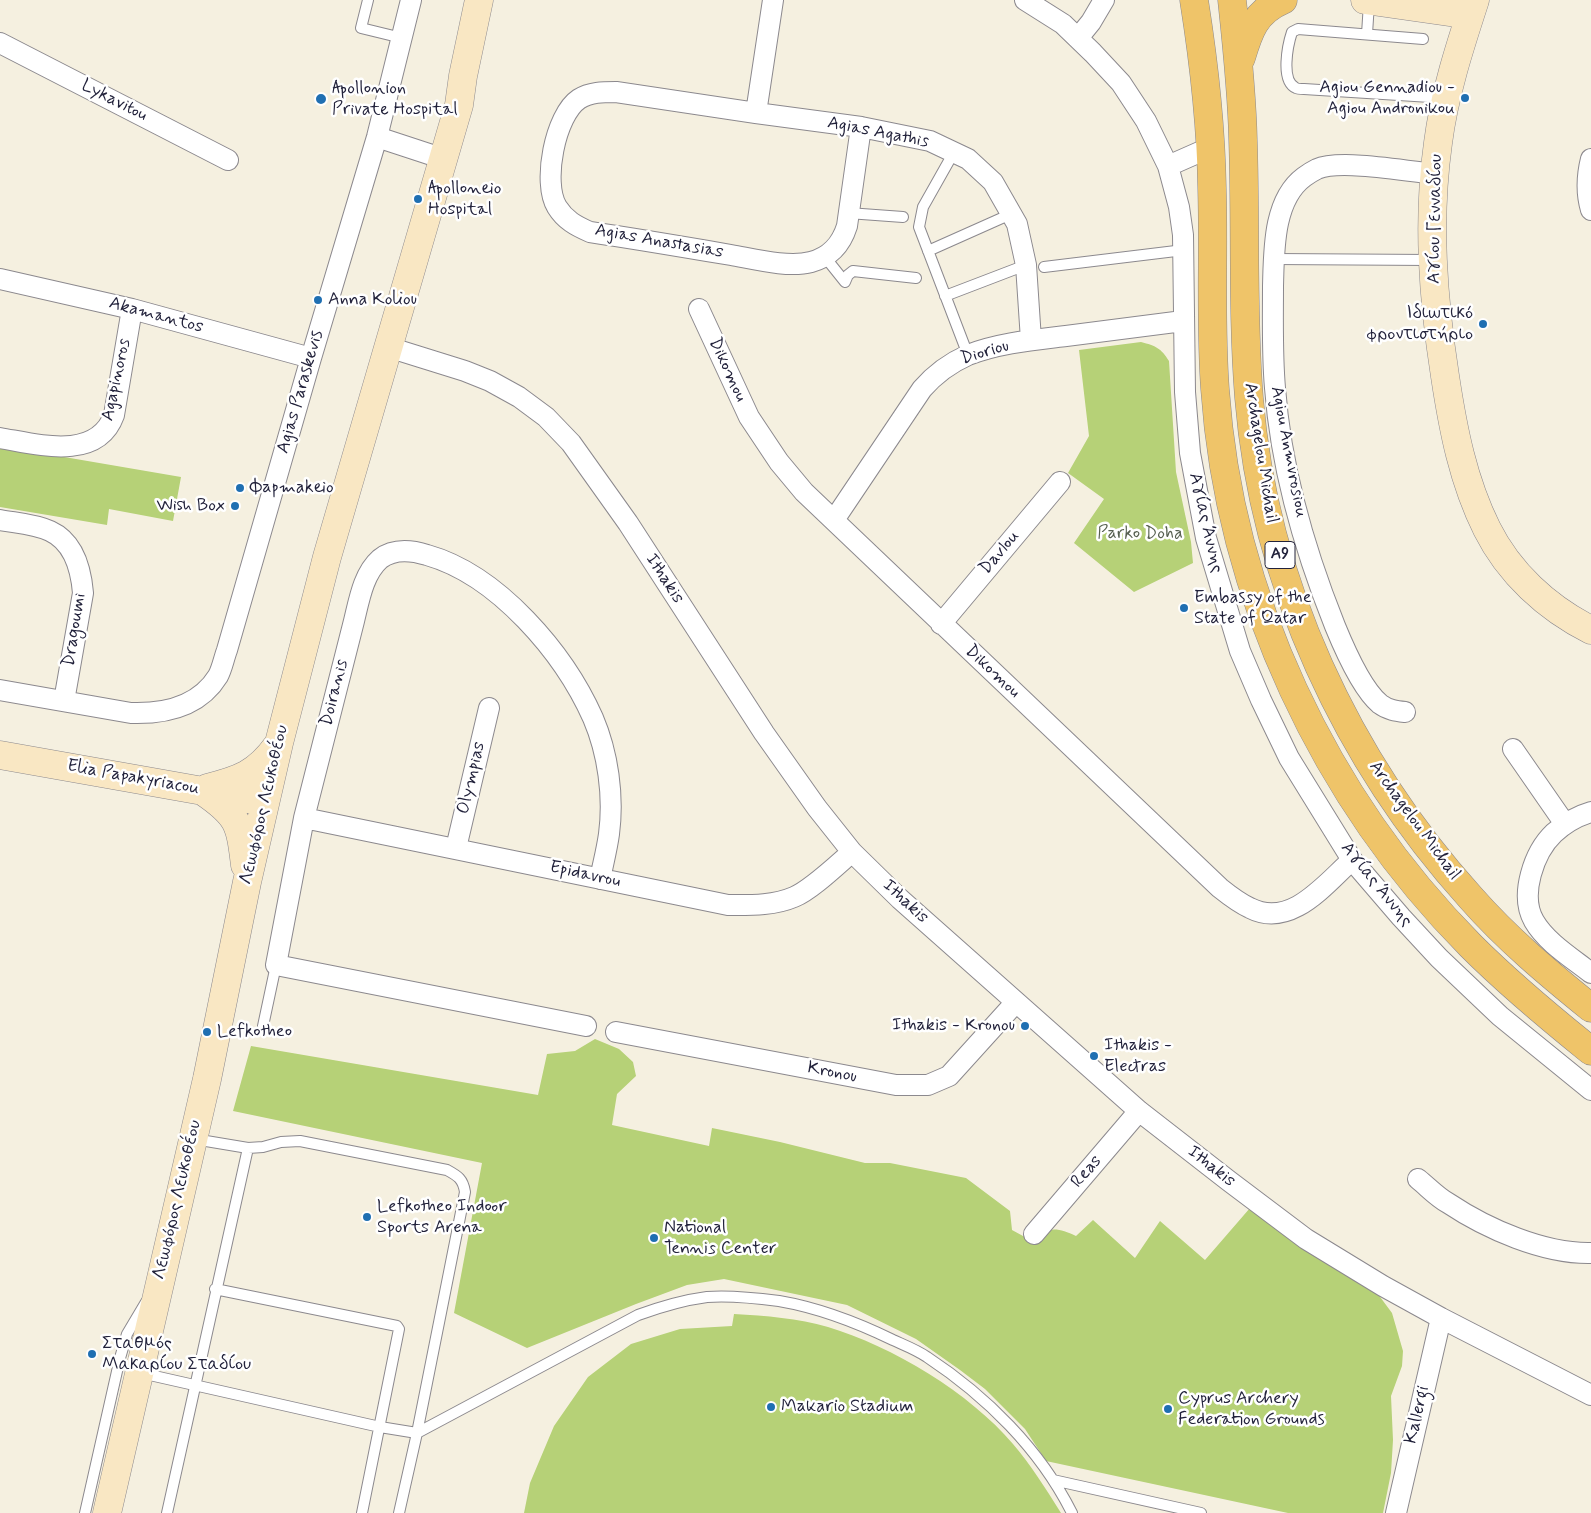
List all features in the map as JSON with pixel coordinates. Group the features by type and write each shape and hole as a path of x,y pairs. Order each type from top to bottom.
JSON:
{"highway":[{"name":"Archagelou Michail","path":"1194,0 1204,68 1211,148 1213,351 1218,423 1233,510 1243,551 1268,629 1284,670 1333,765 1402,867 1470,944 1521,992 1591,1051"},
{"name":"Archagelou Michail","path":"1232,0 1239,64 1243,139 1246,354 1250,403 1267,509 1300,620 1332,695 1355,738 1425,842 1493,922 1545,970 1591,1008"},
{"path":"1239,64 1252,25 1265,11 1283,0"}],"main road":[{"name":"Λεωφόρος Λευκοθέου","path":"107,1513 209,1070 247,882 279,743 327,557 459,105 479,0"},
{"name":"Λεωφόρος Λευκοθέου","path":"459,105 473,79 493,0"},
{"path":"1365,0 1472,7"},
{"name":"Αγίου Γενναδίου","path":"1472,7 1447,98 1438,141 1434,174 1432,260 1439,340 1452,423 1465,476 1488,530 1504,556 1524,582 1542,599 1591,630"},
{"path":"201,790 236,781 248,775 266,761 279,743"},
{"name":"Elia Papakyriacou","path":"0,755 265,802"},
{"path":"201,790 228,810 236,822 243,846 247,882"}],"street":[{"name":"Agias Paraskevis","path":"0,690 130,713 149,714 168,711 186,704 204,692 218,676 228,650 311,358 378,137 411,0"},
{"path":"756,113 773,0"},
{"name":"Αγίας Άννης","path":"1025,0 1063,24 1121,83 1146,121 1168,166 1179,208 1184,250 1185,392 1190,453 1206,538 1240,651 1289,758 1352,860 1400,917 1439,958 1500,1016 1591,1090"},
{"path":"1078,38 1091,22 1104,0"},
{"name":"Lykavitou","path":"0,43 228,160"},
{"name":"Agias Agathis","path":"616,92 861,127 930,141 968,159 993,182 1017,224 1035,266 1031,340"},
{"name":"Agias Anastasias","path":"616,92 587,94 577,100 560,123 554,146 550,173 550,190 556,206 570,222 590,232 775,262 809,262 826,257"},
{"path":"826,257 843,238 861,127"},
{"path":"378,137 444,159"},
{"path":"1168,166 1211,148"},
{"path":"1591,159 1588,169 1587,190 1591,210"},
{"name":"Agiou Anmvrosiou","path":"1405,712 1392,710 1379,703 1353,665 1342,644 1325,602 1306,544 1282,444 1275,389 1272,348 1274,259 1277,230 1283,206 1292,188 1318,168 1335,165 1434,174"},
{"name":"Akamantos","path":"0,279 132,309 311,358"},
{"name":"Agapinoros","path":"0,438 45,446 72,447 98,438 108,429 114,416 132,309"},
{"name":"Dikomou","path":"699,310 749,417 779,462 804,492 1220,888 1252,910 1279,913 1294,910 1305,903 1352,860"},
{"name":"Dioriou","path":"834,520 922,389 939,372 968,355 1031,340 1183,321"},
{"name":"Ithakis","path":"388,347 465,371 490,381 519,397 546,417 570,443 628,523 764,733 817,808 852,852 900,899 1140,1111 1306,1239 1383,1286 1441,1318 1591,1395"},
{"name":"Davlou","path":"941,624 1060,482"},
{"name":"Dragoumi","path":"0,520 49,530 57,534 76,559 82,576 83,593 64,701"},
{"name":"Doiranis","path":"276,965 304,818 354,621 370,572 380,560 390,553 404,550 420,552 470,573 524,617 572,676 593,719 604,756 611,797 610,834 600,879"},
{"name":"Olympias","path":"456,848 489,708"},
{"path":"1513,749 1565,824"},
{"path":"1591,812 1579,816 1553,833 1536,861 1527,894 1534,921 1545,934 1591,973"},
{"name":"Epidavrou","path":"304,818 728,905 769,904 794,897 816,882 852,852"},
{"path":"276,965 586,1026"},
{"name":"Kronou","path":"616,1032 896,1085 928,1085 949,1076 1016,1002"},
{"name":"Reas","path":"1034,1234 1140,1111"},
{"path":"1418,1179 1446,1203 1472,1218 1512,1236 1565,1252 1591,1253"},
{"name":"Kallergi","path":"1396,1513 1441,1318"}],"lane":[{"path":"368,0 361,28 402,38"},
{"path":"1367,34 1369,1"},
{"path":"1423,39 1298,29 1292,32 1289,40 1286,71 1290,84 1296,88 1447,98"},
{"path":"954,152 923,207 919,227 968,355"},
{"path":"848,212 904,217"},
{"path":"928,251 1011,214"},
{"path":"946,296 1035,266 1184,250"},
{"path":"826,257 845,282 848,275 853,271 916,278"},
{"path":"1274,259 1432,260"},
{"path":"262,1026 276,965"},
{"path":"192,1138 248,1148 263,1147 281,1142 300,1141 447,1170 464,1182 465,1192 417,1434 399,1513"},
{"path":"167,1513 215,1289 248,1148"},
{"path":"85,1513 126,1334 160,1280"},
{"path":"215,1289 397,1326 399,1329 362,1513"},
{"path":"139,1372 417,1434 638,1316 658,1308 708,1297 736,1296 790,1303 828,1312 859,1324 926,1356 977,1394 1021,1439 1053,1480 1072,1513"},
{"path":"1053,1480 1202,1513"}],"green space":[{"name":"Parko Doha","path":"1141,342 1158,348 1169,361 1176,472 1191,542 1193,563 1134,592 1074,543 1104,499 1068,473 1089,436 1079,350"},
{"path":"0,446 181,477 173,521 109,509 107,525 0,507"},
{"path":"595,1039 619,1049 633,1062 636,1076 617,1094 612,1125 709,1146 712,1128 780,1142 865,1163 890,1163 966,1178 1010,1211 1012,1230 1034,1242 1044,1233 1053,1230 1064,1231 1076,1236 1093,1220 1135,1258 1160,1221 1205,1260 1250,1208 1372,1286 1392,1313 1403,1351 1402,1366 1391,1396 1393,1440 1391,1473 1383,1513 1288,1513 1046,1461 1025,1429 985,1389 916,1339 847,1305 724,1279 687,1285 527,1348 454,1313 482,1163 233,1111 251,1046 538,1095 547,1054 575,1051"},
{"name":"Makario Stadium","path":"734,1314 794,1319 828,1327 878,1346 928,1374 975,1407 995,1425 1026,1460 1061,1513 524,1513 530,1483 554,1426 588,1377 631,1344 680,1329 732,1326"}],"place":[{"name":"Agiou Gennadiou - Agiou Andronikou","path":"1465,98"},
{"name":"Apollonion Private Hospital","path":"321,99"},
{"name":"Apolloneio Hospital","path":"418,199"},
{"name":"Anna Koliou","path":"318,300"},
{"name":"Ιδιωτικό φροντιστήριο","path":"1483,324"},
{"name":"Φapmakeio","path":"240,488"},
{"name":"Wish Box","path":"235,506"},
{"name":"Embassy of the State of Qatar","path":"1184,608"},
{"name":"Ithakis - Kronou","path":"1025,1026"},
{"name":"Lefkotheo","path":"207,1032"},
{"name":"Ithakis - Electras","path":"1094,1056"},
{"name":"Lefkotheo Indoor Sports Arena","path":"367,1217"},
{"name":"National Tennis Center","path":"654,1238"},
{"name":"Σταθμός Μακαρίου Σταδίου","path":"92,1354"},
{"name":"Makario Stadium","path":"771,1407"},
{"name":"Cyprus Archery Federation Grounds","path":"1168,1409"}]}
